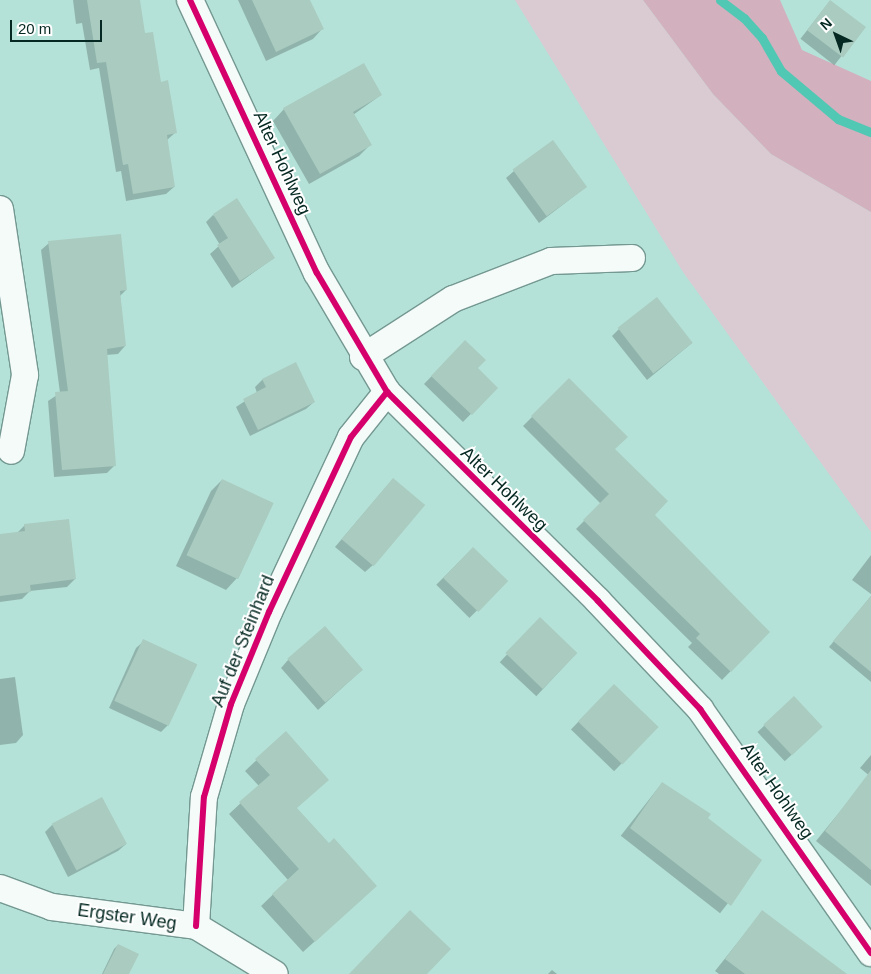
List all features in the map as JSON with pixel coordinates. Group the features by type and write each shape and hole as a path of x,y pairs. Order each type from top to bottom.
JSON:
{"street":[{"name":"Alter Hohlweg","path":"190,0 317,273 363,357 386,392 598,601 700,709 871,953"},
{"path":"0,209 25,375 11,451"},
{"path":"363,357 453,299 551,261 632,258"},
{"name":"Auf der Steinhard","path":"196,926 204,797 231,704 269,612 351,437 386,392"},
{"name":"Ergster Weg","path":"0,888 52,907 196,926 274,974"}],"shaded area":[{"path":"515,0 643,0 713,94 771,154 871,212 871,532 683,272"},
{"path":"643,0 780,0 802,50 871,81 871,212 771,154 713,94"}],"building":[{"path":"87,0 140,0 145,33 153,32 161,82 168,80 177,133 167,135 175,187 133,194 128,164 123,165 106,62 97,63"},
{"path":"252,0 310,0 324,29 276,52"},
{"path":"830,0 866,27 843,57 807,30"},
{"path":"364,63 382,95 353,112 372,145 320,174 283,108"},
{"path":"553,140 587,187 547,216 513,169"},
{"path":"237,198 275,258 240,281 217,245 228,238 213,214"},
{"path":"121,234 127,290 120,291 126,346 107,349 116,466 62,470 55,392 68,391 48,241"},
{"path":"657,297 693,343 653,373 618,328"},
{"path":"465,340 486,360 478,368 498,388 472,415 431,376"},
{"path":"296,362 315,402 258,430 243,399 266,387 262,379"},
{"path":"569,378 628,437 615,449 668,501 655,515 770,632 731,672 696,638 700,634 583,520 609,494 531,416"},
{"path":"393,478 425,505 374,566 342,539"},
{"path":"222,479 274,503 238,579 187,555"},
{"path":"69,519 76,579 30,585 31,592 0,596 0,534 25,531 24,524"},
{"path":"473,547 508,581 478,612 443,578"},
{"path":"871,596 871,672 833,641"},
{"path":"540,617 577,653 543,689 505,653"},
{"path":"325,626 363,670 325,703 287,659"},
{"path":"143,639 197,664 169,726 114,701"},
{"path":"614,684 659,727 622,764 578,721"},
{"path":"794,696 823,727 792,755 763,725"},
{"path":"286,731 329,780 297,808 329,843 334,838 377,886 315,942 272,894 299,869 239,802 270,775 255,759"},
{"path":"871,770 871,870 825,831"},
{"path":"662,782 711,814 708,818 762,860 731,906 630,828"},
{"path":"102,797 127,844 77,871 52,824"},
{"path":"410,910 451,949 427,974 349,974"},
{"path":"762,910 847,974 745,974 725,959"},
{"path":"118,944 139,954 129,974 103,974"}],"waterway":[{"path":"720,0 744,18 762,38 781,71 838,119 871,132"}],"cycle path":[{"path":"190,0 317,273 387,392 598,601 700,709 871,953"},
{"path":"196,926 204,797 231,704 269,612 351,437 387,392"}]}
